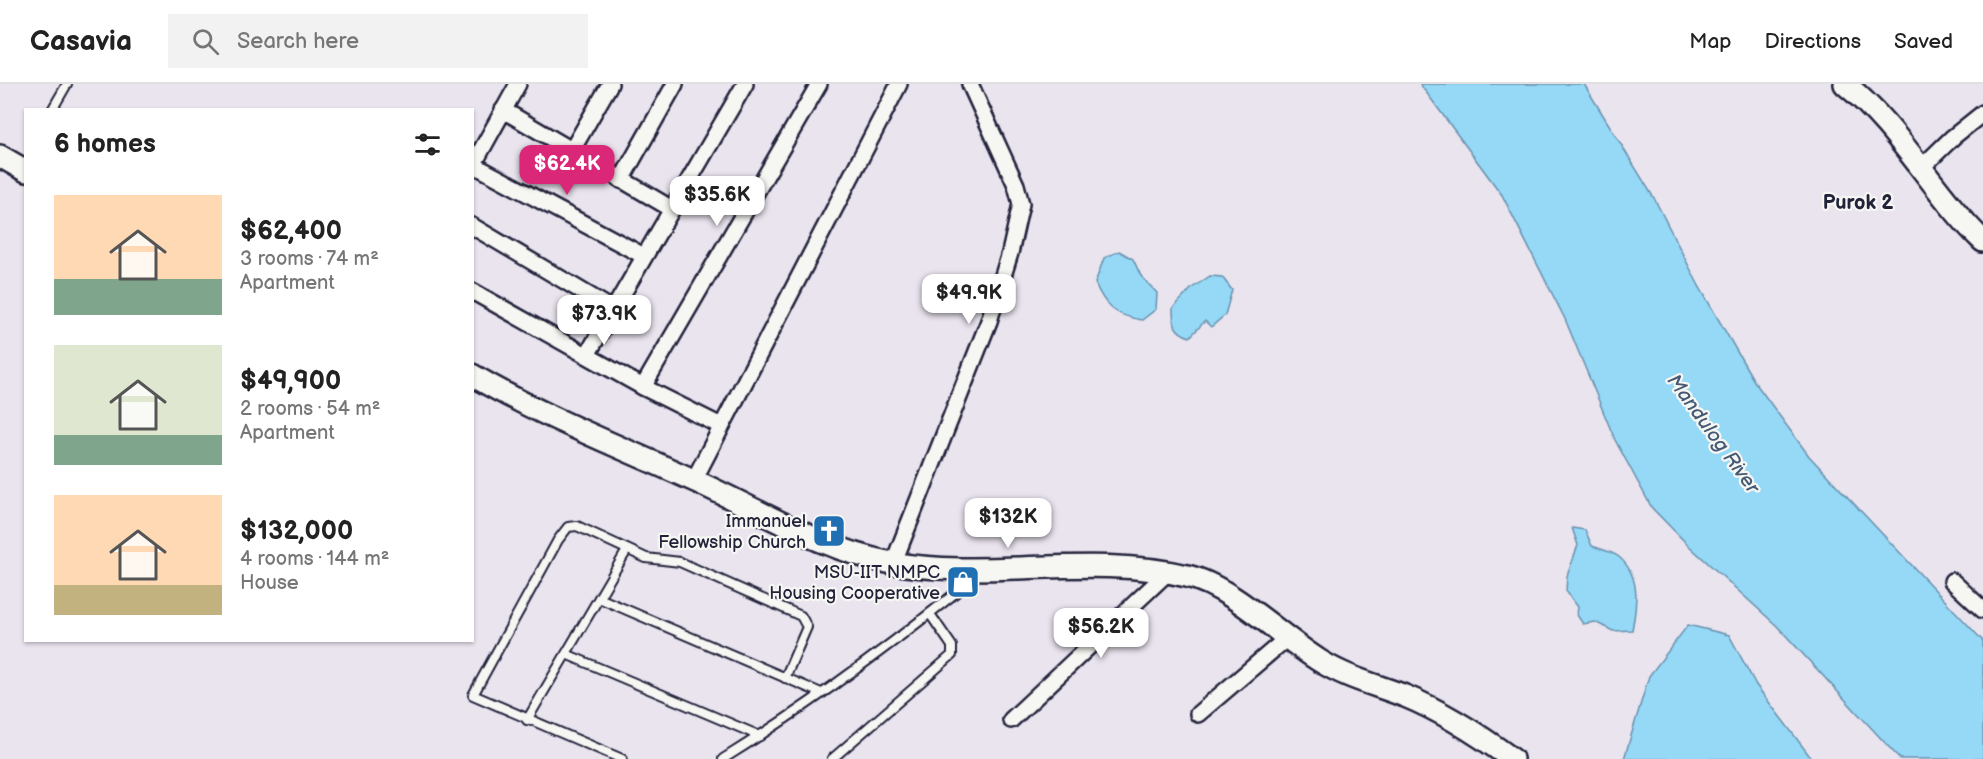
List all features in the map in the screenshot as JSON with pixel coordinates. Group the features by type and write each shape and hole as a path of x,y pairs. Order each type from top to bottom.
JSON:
{"street":[{"path":"474,164 518,84"},
{"path":"572,150 610,84"},
{"path":"621,180 675,84"},
{"path":"586,355 745,84"},
{"path":"643,387 819,84"},
{"path":"694,480 899,84"},
{"path":"892,564 988,321 1010,253 1021,204 1016,185 970,84"},
{"path":"1845,84 1881,120 1983,241"},
{"path":"503,110 672,210"},
{"path":"1920,169 1953,136 1983,113"},
{"path":"0,156 23,164"},
{"path":"474,167 644,256"},
{"path":"474,227 612,309"},
{"path":"474,292 643,387 721,426"},
{"path":"474,376 505,394 600,440 694,480 851,553 892,564 985,569 1084,565 1189,576 1210,585 1323,663 1453,718 1512,759"},
{"path":"1011,720 1167,573"},
{"path":"1952,580 1983,610"},
{"path":"1198,714 1287,638"}],"lane":[{"path":"53,108 67,84"},
{"path":"622,759 478,699 472,693 564,530 577,526 646,558 671,559 680,562 801,616 807,627 785,678"},
{"path":"527,720 627,550"},
{"path":"723,759 760,736 930,614 985,569"},
{"path":"599,598 821,693"},
{"path":"832,759 952,655 952,646 930,614"},
{"path":"566,654 760,736"}],"water":[{"name":"Mandulog River","path":"1420,84 1584,84 1654,198 1699,286 1754,381 1809,456 1983,641 1983,759 1900,759 1777,626 1688,545 1652,508 1615,440 1565,319 1502,195"},
{"path":"1119,251 1133,259 1141,276 1157,293 1156,309 1142,320 1125,316 1112,309 1095,283 1104,258"},
{"path":"1210,276 1222,277 1232,290 1225,315 1211,327 1205,321 1190,337 1181,333 1176,327 1173,308 1192,288"},
{"path":"1572,528 1585,530 1592,546 1619,557 1631,573 1636,591 1632,630 1613,631 1595,622 1583,624 1577,615 1578,607 1566,591 1567,576 1578,545"},
{"path":"1688,625 1729,635 1756,685 1812,759 1624,759 1649,676"}],"place":[{"name":"Immanuel Fellowship Church","path":"829,531"},
{"name":"MSU-IIT NMPC Housing Cooperative","path":"963,582"}],"district":[{"name":"Purok 2","path":"1858,203"}]}
